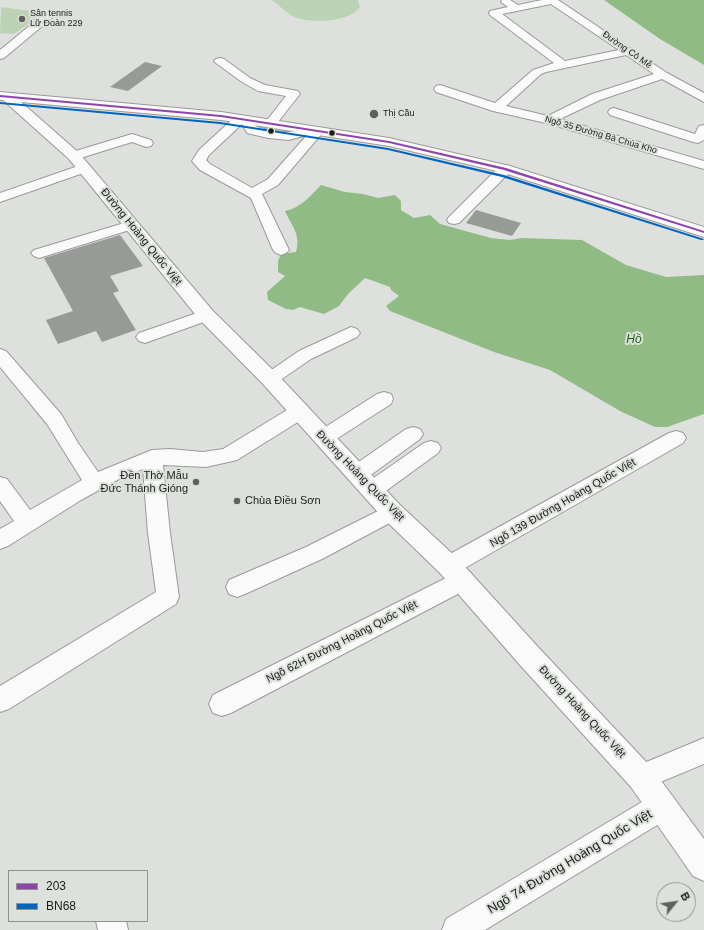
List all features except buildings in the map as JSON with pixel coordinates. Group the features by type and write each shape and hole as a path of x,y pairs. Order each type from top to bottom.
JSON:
{"main road":[{"path":"6,91 113,106 243,120 389,142 505,169 704,232"},
{"name":"Đường Hoàng Quốc Việt","path":"6,91 79,162 206,315 270,379 392,512 456,573 529,656 641,777 704,865"}],"street":[{"path":"503,0 517,8"},
{"path":"552,0 494,13 563,65"},
{"name":"Đường Cô Mễ","path":"552,0 627,52 663,75 704,98"},
{"path":"0,56 48,16"},
{"path":"497,108 537,72 627,52"},
{"path":"220,61 246,80 262,88 294,94 270,124"},
{"path":"549,120 596,97 663,75"},
{"name":"Ngõ 35 Đường Bà Chúa Kho","path":"440,89 497,108 549,120 704,165"},
{"path":"614,112 640,120 701,134 686,160"},
{"path":"281,250 257,196 205,167 199,161 204,153 243,120 252,130 268,134 294,136 315,131"},
{"path":"621,141 640,120"},
{"path":"253,194 272,182 315,131"},
{"path":"0,198 132,138 146,143"},
{"path":"454,220 505,169"},
{"path":"39,253 131,226"},
{"path":"145,337 206,315"},
{"path":"270,379 304,355 351,333"},
{"path":"0,355 54,419 70,448 95,483"},
{"path":"323,438 384,399"},
{"path":"0,540 95,483 152,458 181,457 204,460 221,458 230,455 299,412"},
{"path":"357,474 413,434"},
{"name":"Ngõ 139 Đường Hoàng Quốc Việt","path":"456,573 492,543 676,438"},
{"path":"372,490 431,448"},
{"path":"0,700 168,597 159,533 152,458"},
{"path":"0,485 28,523"},
{"path":"237,587 314,553 392,512"},
{"name":"Ngõ 62H Đường Hoàng Quốc Việt","path":"222,704 456,573"},
{"path":"641,777 704,751"},
{"name":"Ngõ 74 Đường Hoàng Quốc Việt","path":"457,930 662,806"}],"shaded area":[{"path":"272,0 358,0 360,7 348,16 339,19 320,21 292,16"},
{"name":"Sân tennis Lữ Đoàn 229","path":"1,7 44,13 14,34 0,33"}],"water":[{"path":"604,0 704,0 704,65 660,39"},
{"name":"Hồ","path":"321,185 345,192 363,194 378,198 395,195 401,201 401,210 414,218 430,215 440,224 491,238 510,240 522,238 582,240 626,265 666,277 704,275 704,414 667,427 655,427 620,411 550,370 494,352 390,311 386,306 399,296 391,290 390,287 365,278 348,294 339,306 324,314 300,307 293,310 286,309 268,300 267,292 285,276 278,272 278,261 281,254 296,252 297,235 285,211 301,204"}],"transit line":[{"name":"203","path":"0,96 221,116 389,142 505,169 704,232"},
{"name":"BN68","path":"0,103 220,123 388,149 503,176 702,239"}],"place":[{"name":"Sân tennis Lữ Đoàn 229","path":"22,19"},
{"name":"Thị Cầu","path":"374,114"},
{"name":"Đền Thờ Mẫu Đức Thánh Gióng","path":"196,482"},
{"name":"Chùa Điều Sơn","path":"237,501"}]}
